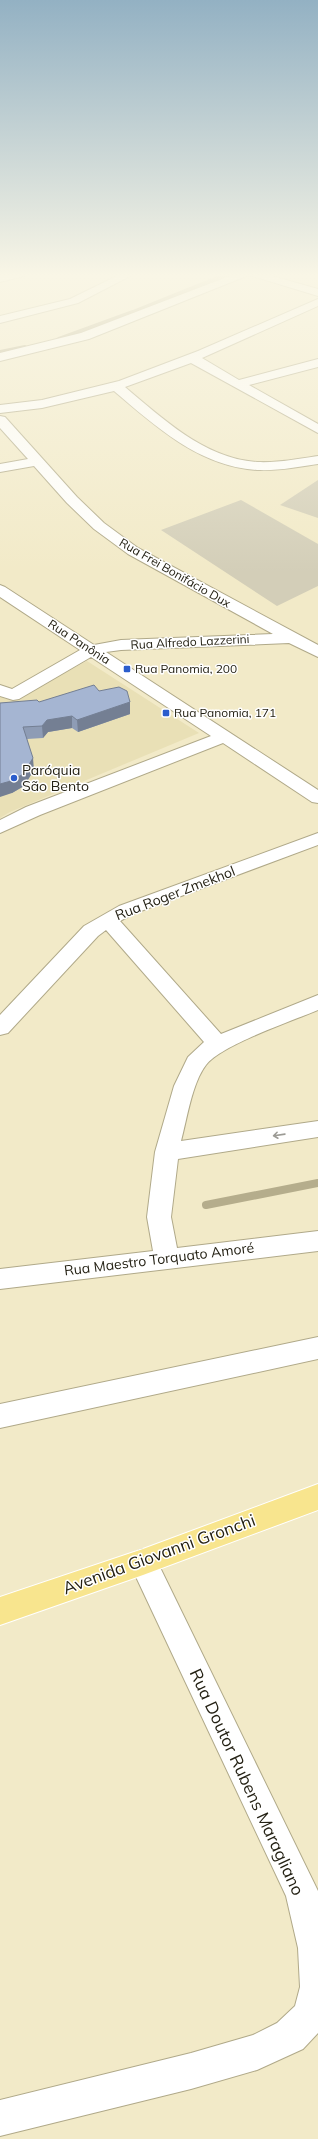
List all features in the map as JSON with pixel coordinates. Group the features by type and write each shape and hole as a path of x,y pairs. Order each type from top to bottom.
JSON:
{"main road":[{"name":"Avenida Giovanni Gronchi","path":"0,1611 142,1562 318,1497"}],"street":[{"path":"0,409 63,400 116,387 151,374"},
{"path":"219,374 318,428"},
{"path":"237,384 276,374"},
{"path":"116,387 170,430 208,452 237,464 268,465 318,460"},
{"path":"0,412 14,408"},
{"name":"Rua Frei Bonifácio Dux","path":"0,420 72,500 99,526 133,551 289,638 318,652"},
{"path":"0,468 37,461"},
{"name":"Rua Panônia","path":"0,590 318,798"},
{"name":"Rua Alfredo Lazzerini","path":"91,650 121,645 289,638"},
{"path":"4,694 91,650"},
{"path":"4,822 223,737"},
{"name":"Rua Roger Zmekhol","path":"0,1028 91,931 108,920 126,910 318,839"},
{"path":"108,920 218,1044"},
{"path":"166,1257 159,1217 167,1152 185,1086 196,1062 207,1051 218,1044 318,1002"},
{"path":"167,1152 318,1129"},
{"name":"Rua Maestro Torquato Amoré","path":"0,1278 166,1257 318,1241"},
{"path":"0,1416 318,1348"},
{"name":"Rua Doutor Rubens Maragliano","path":"0,2118 192,2071 257,2052 290,2036 310,2016 317,1987 315,1948 302,1893 142,1562"}],"shaded area":[{"path":"318,480 318,518 280,505"},
{"path":"241,500 318,544 318,586 277,606 161,530"},
{"path":"87,661 199,733 10,812 0,818 0,696 6,699 23,695"}],"building":[{"path":"94,685 99,691 119,687 127,691 130,702 77,720 72,716 47,720 42,726 23,727 33,758 23,774 11,781 0,784 0,703 37,700 39,702"}],"waterway":[{"path":"206,1205 318,1183"}],"place":[{"name":"Rua Panomia, 200","path":"127,669"},
{"name":"Rua Panomia, 171","path":"166,713"},
{"name":"Paróquia São Bento","path":"14,778"}]}
